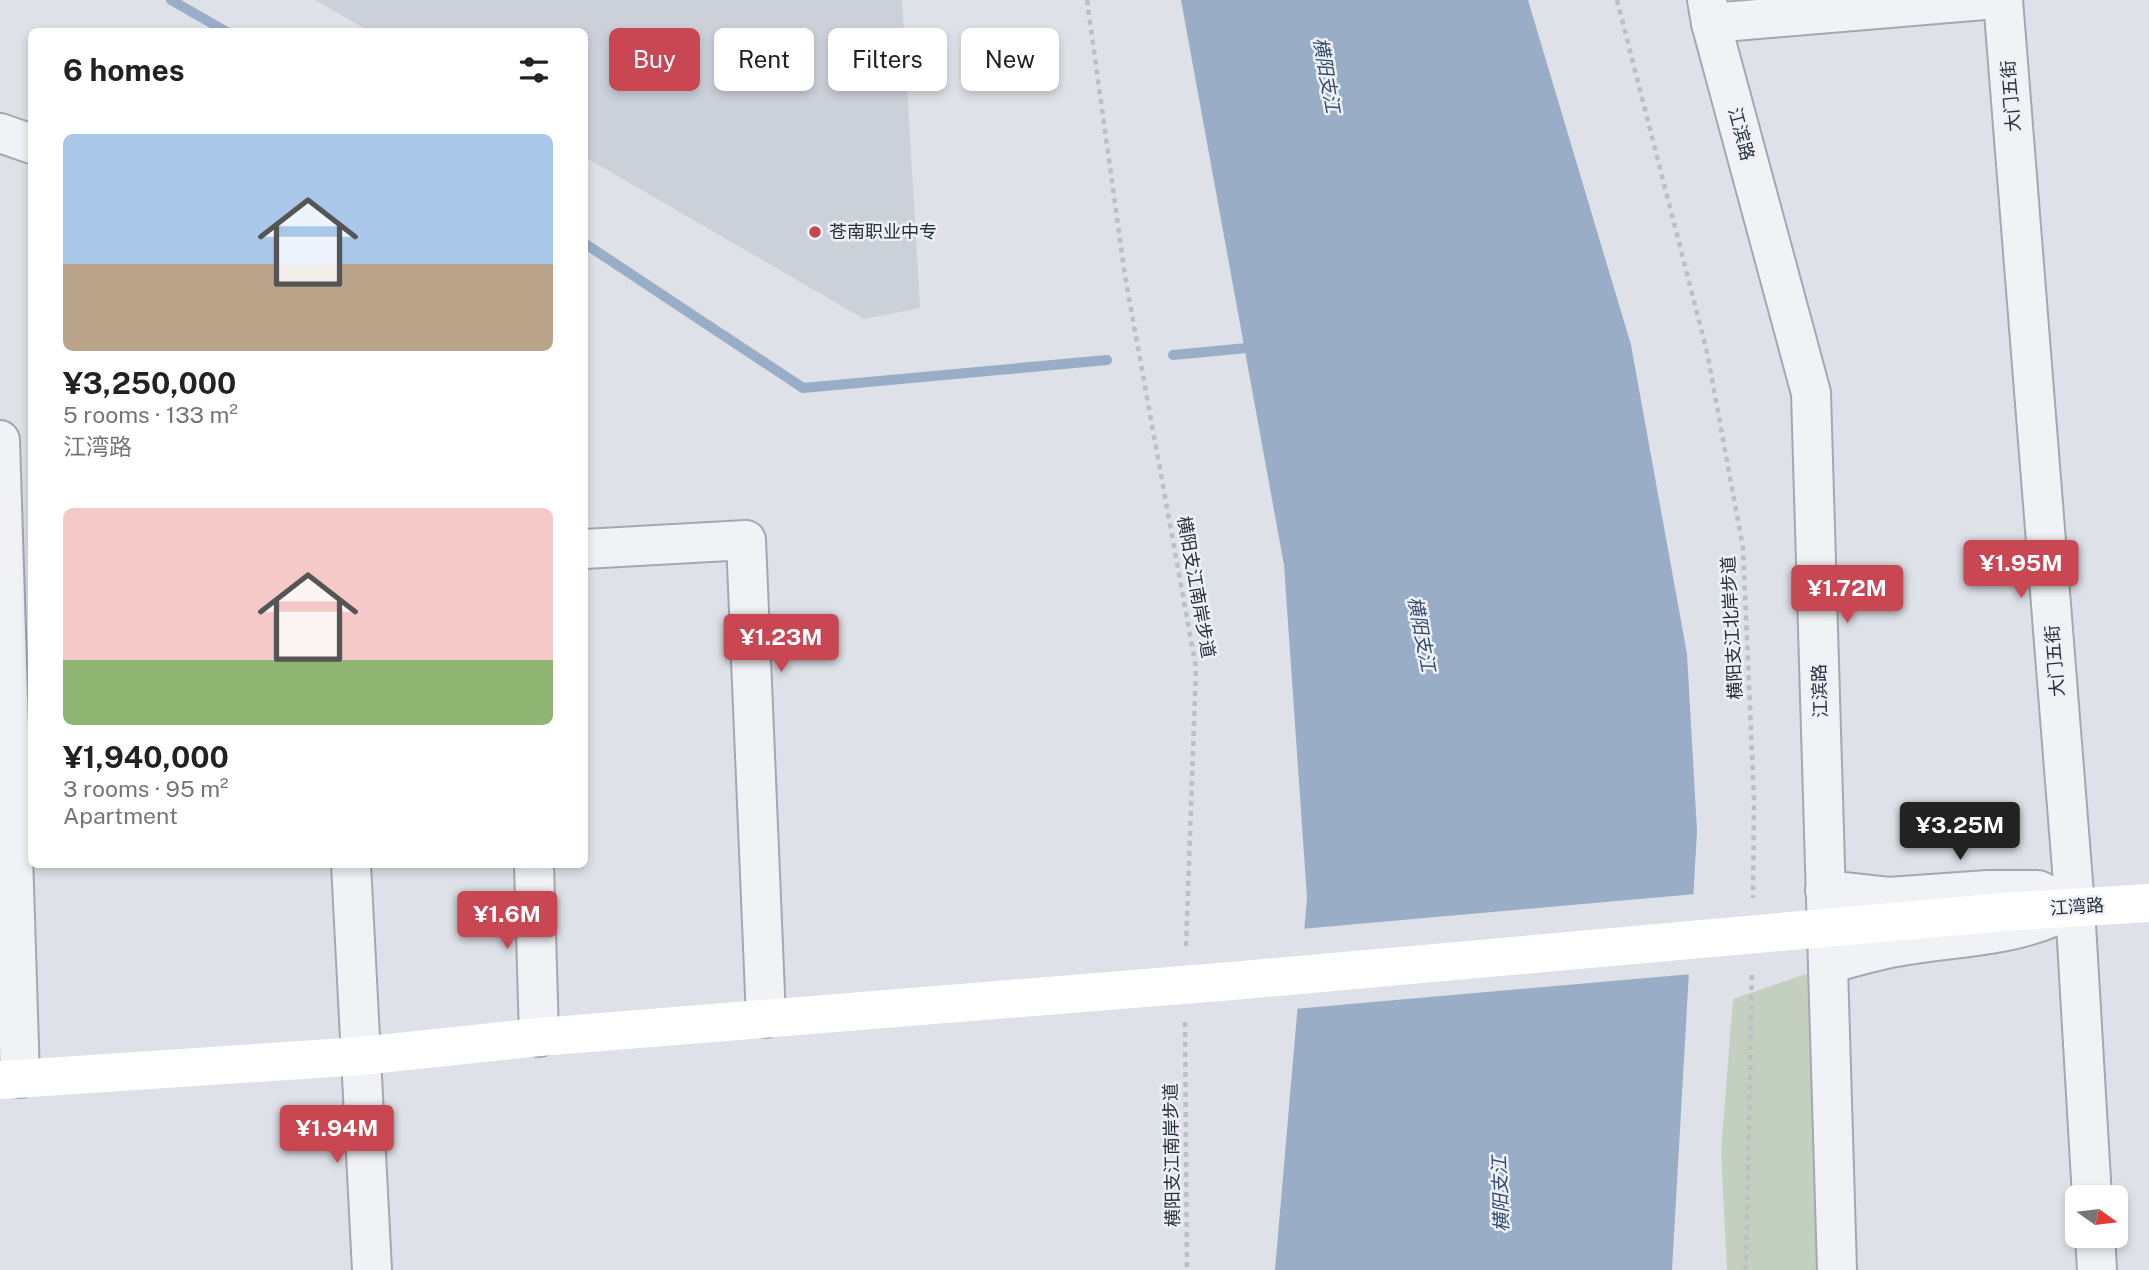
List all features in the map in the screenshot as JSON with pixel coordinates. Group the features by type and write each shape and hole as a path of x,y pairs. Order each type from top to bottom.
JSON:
{"main road":[{"name":"江湾路","path":"10,1079 361,1056 539,1037 1232,981 2004,912 2149,903"}],"street":[{"path":"1709,11 1984,0"},
{"name":"大门五街","path":"2003,0 2075,907 2091,1185"},
{"name":"江滨路","path":"1709,11 1811,393 1837,1270"},
{"path":"0,133 28,143"},
{"path":"0,440 12,619 10,1079"},
{"path":"588,549 746,540 765,1018"},
{"path":"351,868 372,1270"},
{"path":"534,868 539,1037"},
{"path":"1825,890 1889,897 1988,890 2038,890 2075,907"},
{"path":"1828,964 1896,947 1983,935 2038,923 2075,907"},
{"path":"2096,1248 2097,1270"}],"path":[{"name":"横阳支江南岸步道","path":"1087,0 1125,276 1196,668 1184,985 1187,1270"},
{"name":"横阳支江北岸步道","path":"1617,0 1707,352 1743,548 1754,799 1745,1270"}],"shaded area":[{"name":"苍南职业中专","path":"315,0 902,0 904,28 828,28 828,91 907,91 920,308 864,319 588,159 588,28 364,28"}],"green space":[{"path":"1812,972 1829,1270 1727,1270 1721,1152 1733,999"}],"water":[{"name":"横阳支江","path":"1181,0 1528,0 1631,345 1687,654 1697,831 1672,1270 1275,1270 1307,898 1284,565"}],"pier":[{"path":"1696,894 1692,974 1294,1009 1301,929"}],"waterway":[{"path":"171,0 220,28"},
{"path":"588,246 803,388 1107,360"},
{"path":"1173,355 1257,347"}],"place":[{"name":"苍南职业中专","path":"815,232"}]}
